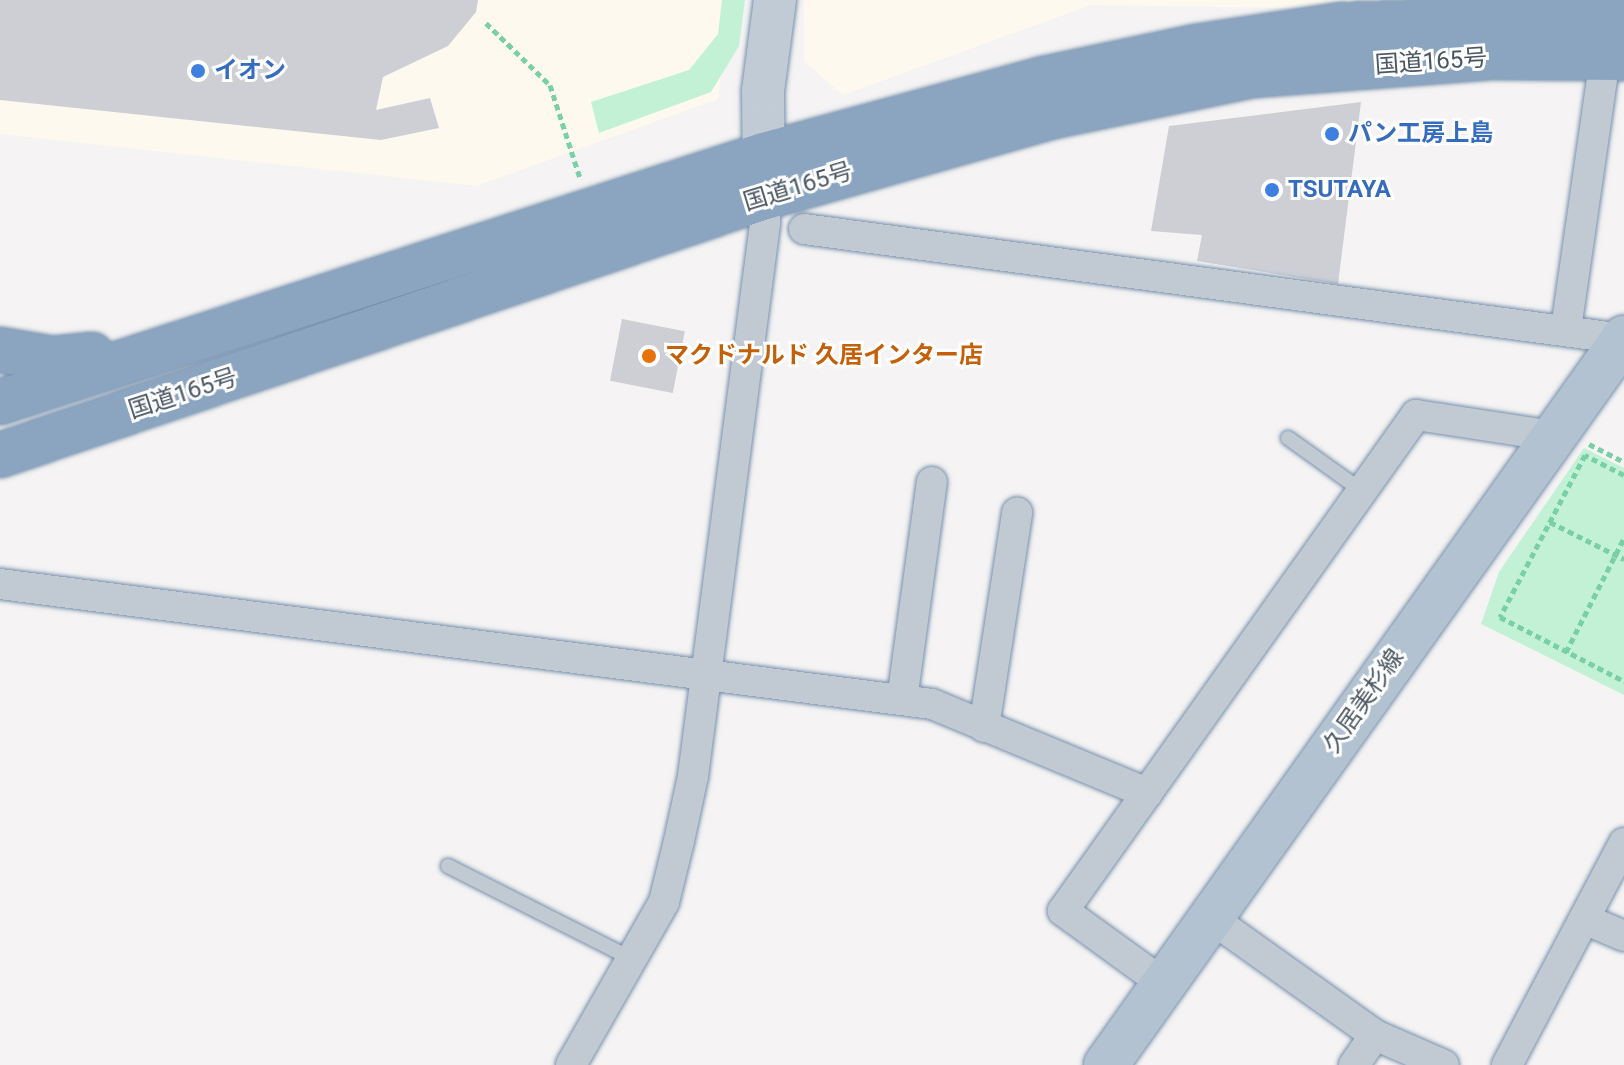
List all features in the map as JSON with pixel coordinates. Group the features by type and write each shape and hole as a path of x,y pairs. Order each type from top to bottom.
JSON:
{"highway":[{"name":"国道165号","path":"0,455 764,176 1044,79 1196,47 1342,25 1624,14"},
{"name":"国道165号","path":"0,402 366,283 764,176 1252,75 1491,57 1614,58"},
{"path":"0,350 53,359 121,350 366,283"}],"main road":[{"name":"久居美杉線","path":"1106,1065 1211,918 1568,439 1623,338"}],"street":[{"path":"571,1065 635,960 664,902 679,841 706,675 765,224 763,91 775,0"},
{"path":"1566,329 1614,58"},
{"path":"804,229 1623,338"},
{"path":"1164,984 1063,911 1416,415 1568,439"},
{"path":"902,700 932,482"},
{"path":"984,727 1017,513"},
{"path":"0,584 932,704 1147,793"},
{"path":"1507,1065 1624,843"},
{"path":"1211,918 1375,1035 1444,1065"},
{"path":"1584,919 1624,936"},
{"path":"1354,1065 1375,1035"}],"lane":[{"path":"1288,438 1362,491"},
{"path":"448,866 635,960"}],"path":[{"path":"486,23 550,85 581,183"},
{"path":"1568,439 1624,462"},
{"path":"1624,475 1585,455 1500,617 1624,681"},
{"path":"1550,522 1624,559"},
{"path":"1566,652 1624,538"}],"shaded area":[{"path":"0,0 729,0 718,99 476,186 0,134"},
{"path":"804,0 1624,0 1624,13 1091,5 843,95 804,61"}],"green space":[{"path":"722,0 745,0 739,46 711,92 599,133 591,102 689,70 718,34"},
{"path":"1584,448 1624,468 1624,695 1481,624 1499,572"}],"building":[{"name":"イオン","path":"0,0 478,0 476,12 448,46 383,77 376,110 430,98 439,128 381,140 0,100"},
{"path":"1361,102 1338,284 1197,261 1202,235 1151,231 1169,126"},
{"name":"マクドナルド 久居インター店","path":"622,319 685,331 673,393 610,381"}],"place":[{"name":"イオン","path":"198,71"},
{"name":"パン工房上島","path":"1332,134"},
{"name":"TSUTAYA","path":"1272,190"},
{"name":"マクドナルド 久居インター店","path":"649,356"}]}
